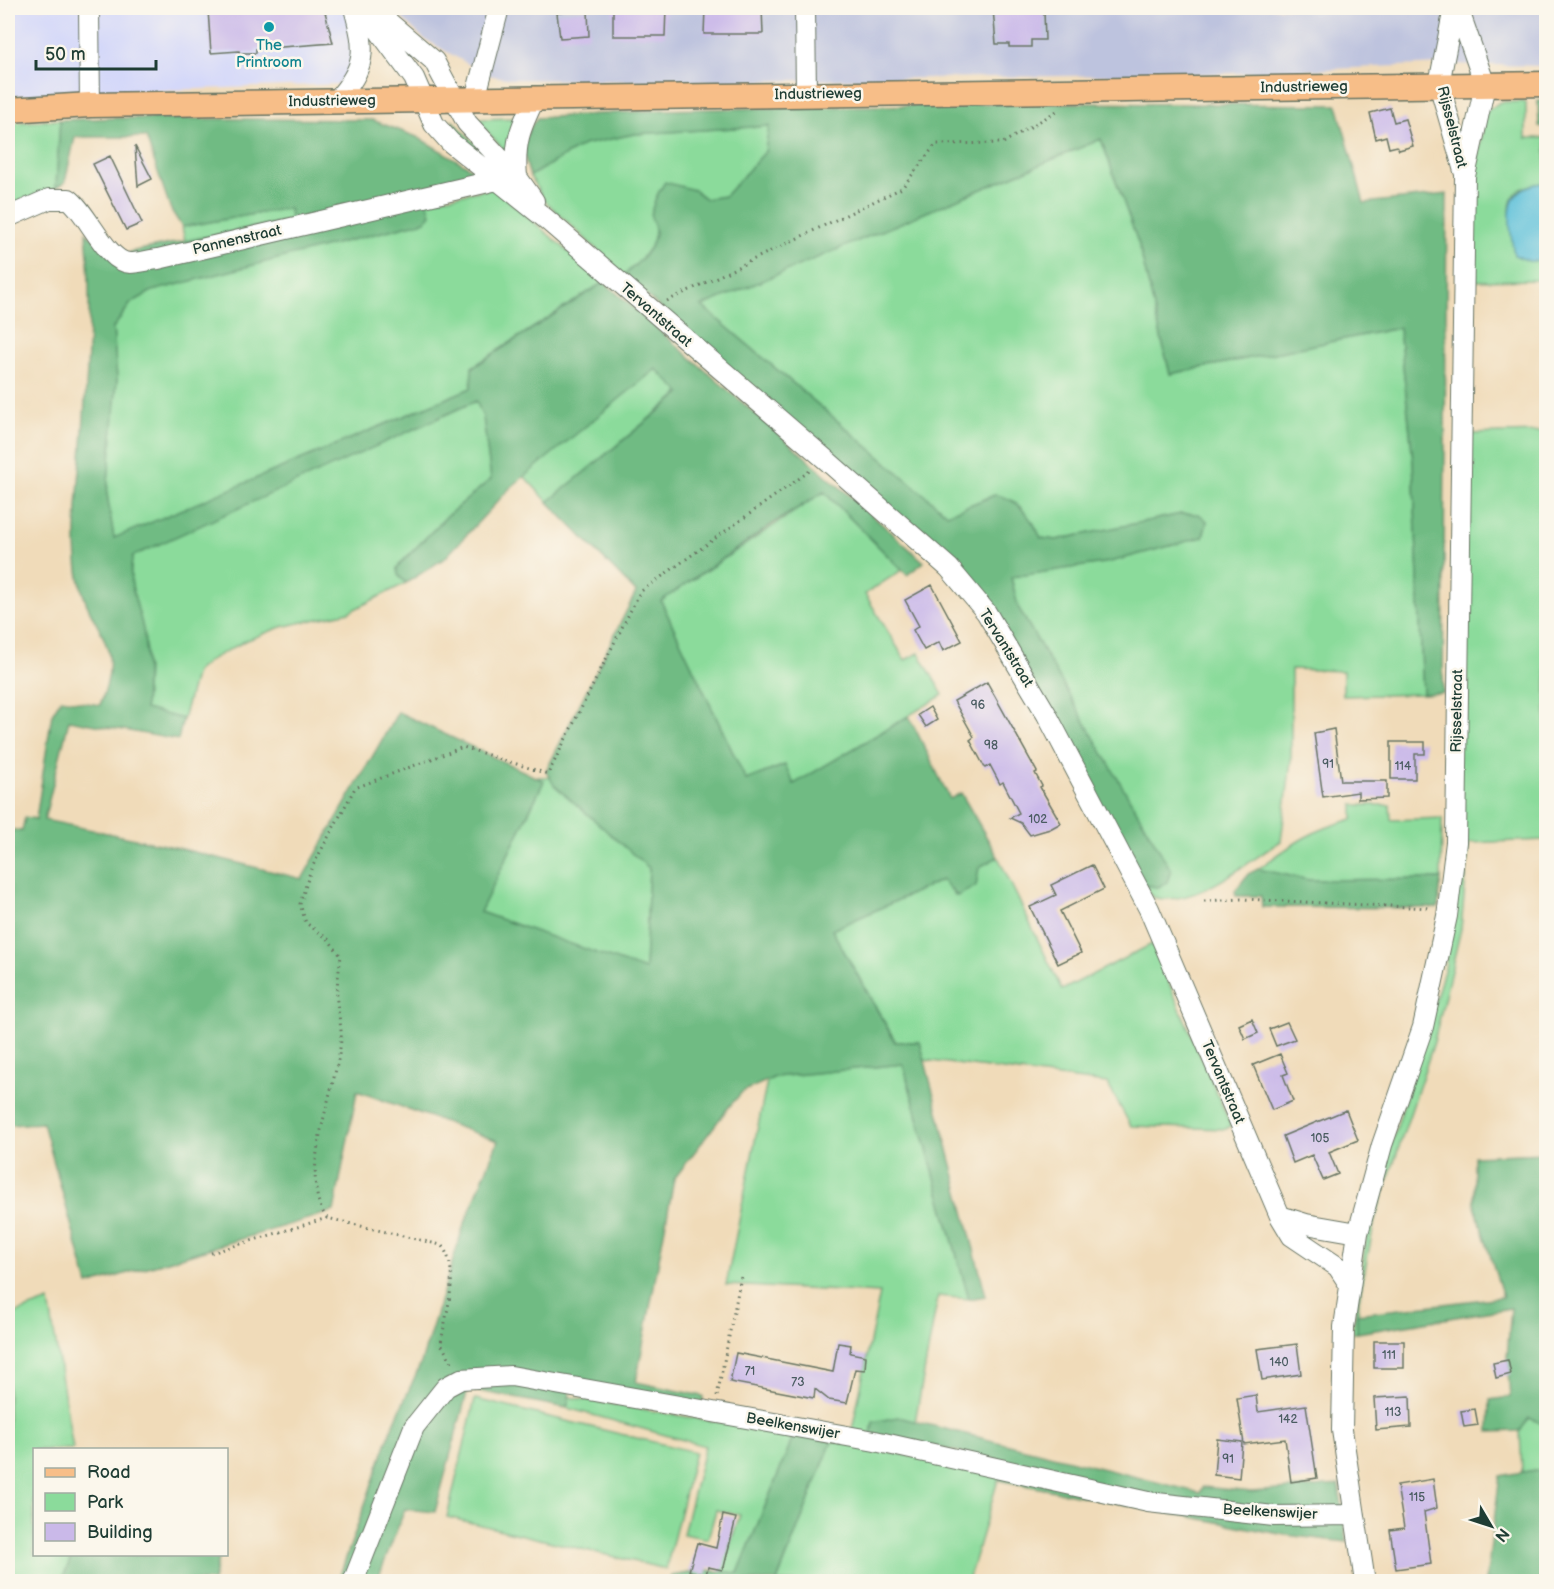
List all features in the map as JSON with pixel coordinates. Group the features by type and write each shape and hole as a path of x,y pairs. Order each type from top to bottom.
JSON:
{"main road":[{"name":"Industrieweg","path":"8,110 90,105 1546,84"}],"street":[{"path":"89,8 90,105"},
{"path":"336,101 352,83 362,62 362,38 354,8"},
{"name":"Tervantstraat","path":"362,8 414,78 434,124 450,142 546,219 649,310 824,458 949,568 986,612 1017,662 1149,909 1280,1216 1292,1236 1338,1267 1349,1284"},
{"name":"Tervantstraat","path":"372,8 434,61 466,100 467,123 517,177 546,219"},
{"path":"466,100 499,8"},
{"path":"805,8 806,94"},
{"name":"Rijsselstraat","path":"1454,8 1439,84 1465,176"},
{"path":"1458,8 1485,85"},
{"name":"Rijsselstraat","path":"1358,1233 1382,1145 1423,1027 1448,908 1456,842 1465,176 1485,85"},
{"path":"517,177 515,152 519,132 535,98"},
{"name":"Pannenstraat","path":"8,216 49,199 63,197 69,199 112,255 128,264 497,180"},
{"path":"1280,1216 1306,1224 1358,1233 1344,1327 1342,1430 1365,1581"},
{"name":"Beelkenswijer","path":"462,1378 511,1376 875,1441 1148,1502 1274,1515 1355,1515"},
{"path":"353,1581 414,1427 446,1387 462,1378"}],"path":[{"path":"649,310 902,188 936,144 1002,143 1062,108"},
{"path":"327,1218 316,1196 319,1129 337,1067 341,1037 337,1001 341,956 328,939 306,923 300,904 311,869 355,788 463,747 548,774 640,592 824,458"},
{"path":"1204,901 1241,899 1448,908"},
{"path":"211,1253 327,1218 441,1245 450,1254 452,1271 441,1344 462,1378"},
{"path":"714,1412 741,1277"}],"shaded area":[{"path":"8,8 346,8 353,29 354,64 338,84 8,96"},
{"path":"391,8 1546,8 1546,66 1443,64 1242,73 692,82 512,79 487,75 423,38"}],"green space":[{"path":"1538,101 1546,101 1546,128 1539,126"},
{"path":"1500,102 1526,102 1526,138 1546,138 1546,183 1528,186 1517,192 1511,201 1510,212 1517,236 1529,261 1546,262 1546,280 1470,281 1470,204 1486,112"},
{"path":"1041,103 1337,105 1364,203 1447,194 1443,693 1423,694 1413,460 1399,328 1170,374 1139,245 1101,139 702,306 947,514 995,495 1017,504 1041,538 1056,540 1181,514 1199,514 1207,521 1203,537 1110,562 1011,577 1018,607 1171,870 1167,882 1158,887 1144,885 995,612 624,275 649,250 655,230 651,218 652,212 656,198 665,182 694,190 706,199 725,196 765,152 769,126 634,134 583,145 530,176 525,152 528,131 537,118 662,110"},
{"path":"118,118 372,120 417,137 474,170 472,178 424,190 431,214 425,221 152,291 131,303 113,328 117,379 107,494 114,538 471,388 472,368 604,282 924,562 907,575 824,492 777,521 661,601 746,780 785,765 794,784 909,716 950,799 961,793 998,857 979,867 976,886 957,896 942,880 832,930 895,1042 920,1042 986,1296 969,1299 903,1064 775,1077 742,1092 674,1179 636,1382 703,1396 702,1409 572,1384 567,1408 468,1389 435,1512 405,1509 377,1581 338,1581 391,1430 421,1363 463,1228 498,1141 357,1091 334,1211 88,1285 43,1123 8,1125 8,829 22,831 25,817 36,819 52,714 61,699 100,705 110,664 108,650 84,596 79,577 76,544 88,338 89,285 86,232 127,269 130,252 291,220 289,208 182,227 171,210 146,137 75,137 65,182 56,188 60,120","holes":["656,369 681,393 548,502 636,592 546,771 554,785 649,868 645,970 480,912 544,781 398,712 302,879 174,847 44,820 69,720 178,740 183,719 145,709 146,649 133,593 131,575 133,556 476,401 483,417 491,479 447,516 397,568 398,575 406,583 445,558 510,488"]},
{"path":"515,118 517,120 511,158 476,119"},
{"path":"60,120 56,188 8,209 8,123"},
{"path":"452,120 509,179 455,136"},
{"path":"769,126 765,152 725,196 706,199 694,190 655,230 653,243 638,263 624,275 544,200 530,176 583,145 634,134"},
{"path":"1101,139 1139,245 1170,374 1399,328 1413,460 1423,694 1343,696 1343,671 1291,669 1291,760 1281,841 1219,882 1185,896 1168,899 1152,897 1144,885 1158,887 1167,882 1018,607 1011,577 1110,562 1203,537 1207,521 1181,514 1056,540 1041,538 1033,522 994,495 947,514 702,306"},
{"path":"494,188 604,282 472,367 471,388 114,539 107,494 117,379 113,328 131,303 152,291 424,221 427,201"},
{"path":"289,208 291,220 185,241 182,227"},
{"path":"657,368 681,392 548,502 524,476"},
{"path":"476,400 483,417 491,479 447,516 397,568 398,575 406,583 349,612 281,627 245,641 210,660 196,672 183,719 145,709 147,669 129,571 132,556"},
{"path":"1546,432 1546,840 1469,843 1461,929 1434,1042 1375,1219 1359,1300 1357,1333 1352,1333 1369,1219 1446,964 1468,434"},
{"path":"824,492 902,570 865,594 905,660 919,653 943,695 793,785 785,765 746,780 661,601"},
{"path":"536,777 549,777 649,868 645,971 480,912 544,781"},
{"path":"1353,805 1390,805 1391,820 1442,818 1441,879 1309,880 1258,869 1302,839 1325,828 1353,819"},
{"path":"998,857 1062,990 1152,944 1231,1126 1226,1129 1131,1126 1107,1083 924,1060 920,1042 896,1042 832,930 942,880 956,896 976,886 979,867"},
{"path":"1258,869 1309,880 1441,879 1438,908 1262,907 1261,896 1236,896 1235,891 1248,874"},
{"path":"903,1064 969,1299 938,1296 915,1422 898,1417 871,1434 852,1430 880,1293 726,1285 767,1081 775,1077"},
{"path":"1546,1153 1546,1425 1529,1418 1520,1431 1489,1432 1490,1400 1510,1397 1507,1358 1511,1308 1357,1333 1357,1314 1503,1297 1474,1203 1474,1156"},
{"path":"49,1301 73,1448 33,1448 33,1556 72,1556 62,1581 8,1581 8,1316"},
{"path":"569,1397 794,1435 738,1573 721,1572 740,1515 716,1510 708,1539 683,1534 705,1446 567,1408"},
{"path":"475,1399 695,1452 666,1569 447,1517"},
{"path":"898,1417 1200,1493 1203,1487 1252,1492 1339,1485 1347,1542 1285,1535 998,1480 1004,1461 871,1434 873,1422"},
{"path":"1529,1418 1546,1425 1546,1473 1536,1470 1522,1472 1520,1431"},
{"path":"794,1435 832,1441 777,1581 670,1582 672,1576 706,1570 738,1573"},
{"path":"832,1441 1000,1473 968,1581 777,1582"},
{"path":"1536,1470 1546,1473 1546,1581 1486,1581 1500,1476"},
{"path":"71,1556 219,1556 213,1581 62,1581"}],"water":[{"path":"1546,183 1546,262 1529,261 1514,255 1510,230 1511,207 1514,198 1521,190 1531,185"}],"building":[{"name":"The Printroom","path":"324,8 333,43 256,49 256,53 239,53 239,51 211,53 208,10"},
{"path":"613,8 666,8 665,36 613,36"},
{"path":"705,8 762,8 763,34 704,34"},
{"path":"1037,8 1037,11 1044,11 1045,40 1031,40 1031,47 1009,47 1009,44 996,44 993,9"},
{"path":"588,10 589,36 560,38 557,13"},
{"path":"1390,108 1394,122 1405,119 1413,146 1399,150 1397,146 1389,148 1386,136 1376,139 1370,113"},
{"path":"135,146 152,179 138,186"},
{"path":"110,156 142,223 126,230 93,164"},
{"path":"932,585 962,641 943,651 939,642 924,650 913,630 919,626 905,600"},
{"path":"987,682 1037,772 1035,773 1042,786 1040,787 1061,823 1050,829 1030,835 1021,823 1010,818 1019,813 1003,782 1000,784 990,765 985,768 970,740 974,737 954,701"},
{"path":"930,707 937,720 926,727 918,715"},
{"path":"1334,729 1341,781 1387,781 1387,798 1358,799 1358,792 1323,797 1314,733"},
{"path":"1391,742 1425,742 1425,754 1415,754 1415,779 1391,779"},
{"path":"1092,865 1104,889 1060,911 1081,953 1058,964 1030,907 1056,895 1051,885"},
{"path":"1252,1019 1258,1033 1245,1039 1239,1025"},
{"path":"1287,1022 1295,1039 1276,1046 1269,1029"},
{"path":"1280,1054 1288,1073 1283,1075 1293,1101 1272,1110 1253,1065"},
{"path":"1346,1110 1358,1140 1329,1152 1338,1174 1323,1180 1312,1155 1293,1163 1283,1136"},
{"path":"1374,1341 1404,1341 1404,1368 1374,1368"},
{"path":"838,1343 851,1345 850,1353 866,1356 865,1370 855,1369 847,1403 829,1400 815,1389 814,1398 730,1382 736,1353 833,1372"},
{"path":"1297,1344 1301,1374 1262,1380 1257,1349"},
{"path":"1508,1360 1511,1374 1496,1378 1493,1363"},
{"path":"1256,1395 1258,1412 1306,1405 1317,1478 1291,1482 1285,1439 1244,1444 1237,1398"},
{"path":"1410,1396 1411,1427 1376,1430 1374,1398"},
{"path":"1475,1409 1478,1425 1464,1427 1461,1411"},
{"path":"1217,1439 1242,1442 1239,1478 1214,1475"},
{"path":"1433,1479 1437,1508 1424,1512 1431,1564 1396,1569 1390,1530 1404,1528 1397,1485"},
{"path":"723,1515 736,1518 724,1567 722,1570 708,1567 706,1575 689,1571 697,1543 716,1548"}],"place":[{"name":"The Printroom","path":"269,27"}]}
